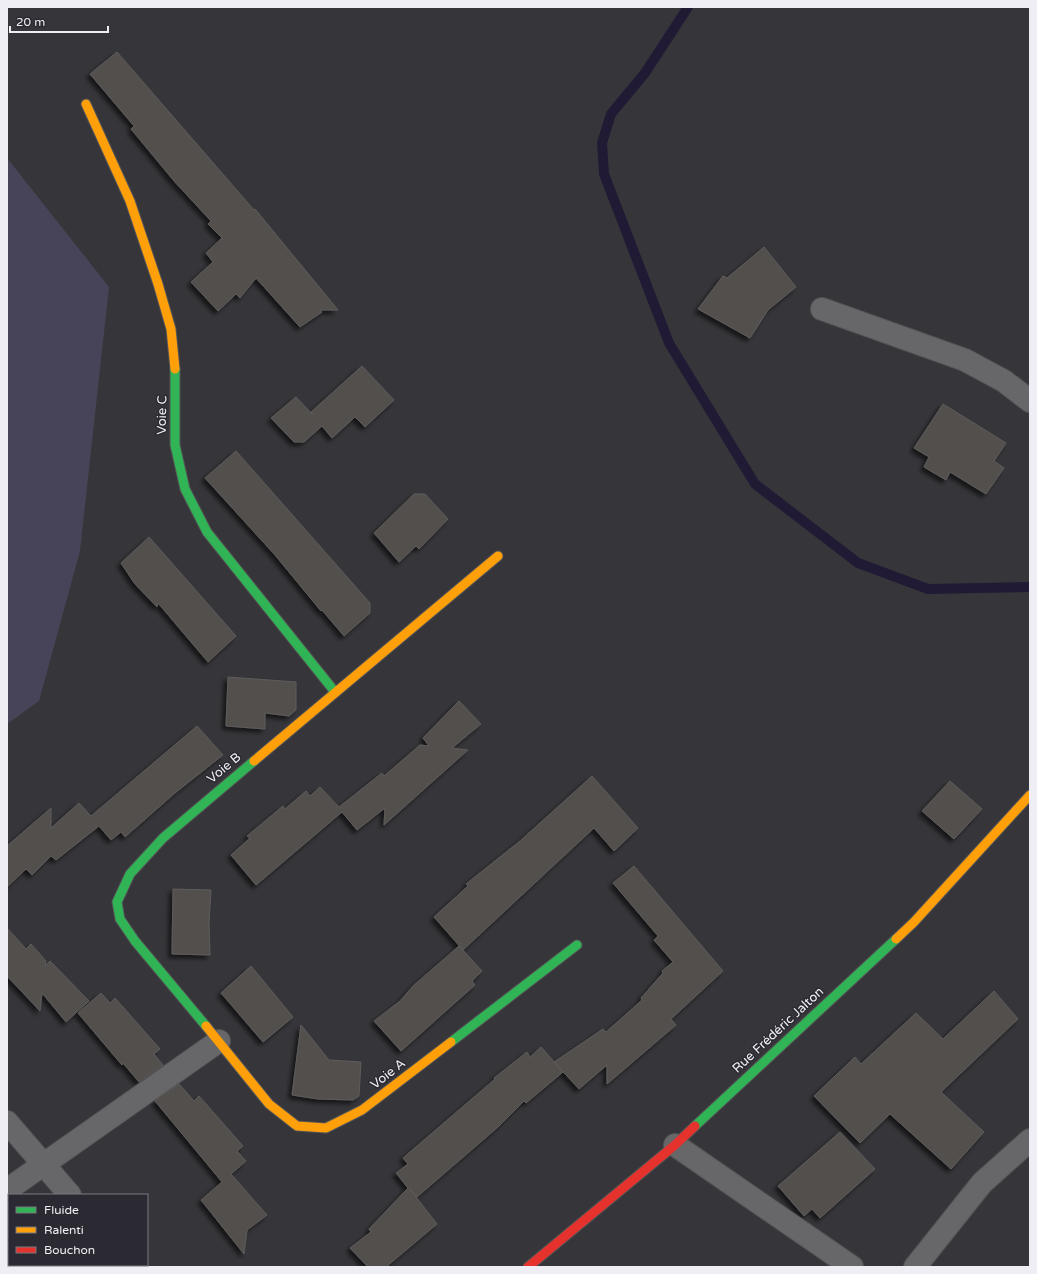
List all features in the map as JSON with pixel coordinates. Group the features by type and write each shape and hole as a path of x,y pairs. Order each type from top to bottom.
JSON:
{"street":[{"name":"Voie C","path":"86,104 130,201 172,329 176,376 175,446 185,489 207,532 335,692"},
{"path":"822,309 965,360 1004,381 1030,401"},
{"name":"Voie B","path":"219,1041 135,941 120,919 118,902 130,874 163,838 498,556"},
{"name":"Rue Frédéric Jalton","path":"528,1267 675,1145 805,1022 914,922 1030,795"},
{"name":"Voie A","path":"219,1041 269,1104 297,1126 326,1128 362,1110 577,945"},
{"path":"7,1190 219,1041"},
{"path":"7,1122 69,1194"},
{"path":"915,1267 982,1183 1030,1140"},
{"path":"675,1145 852,1267"}],"shaded area":[{"path":"7,158 109,287 80,551 39,701 7,724"}],"building":[{"path":"117,52 254,210 255,209 338,310 320,310 322,312 300,327 256,278 240,298 236,294 218,311 191,282 213,262 206,253 222,238 208,224 211,221 174,181 131,129 134,126 90,74"},
{"path":"764,247 796,287 768,310 750,338 698,309 723,276 727,278"},
{"path":"362,366 394,400 365,427 355,417 332,438 322,426 304,442 294,442 271,418 296,397 313,415 311,412"},
{"path":"943,404 1006,443 994,461 1004,468 986,494 950,472 946,480 924,467 929,457 914,448"},
{"path":"236,451 370,603 370,613 344,636 322,610 321,611 275,555 205,478"},
{"path":"414,494 425,494 448,519 419,549 416,546 399,562 374,533"},
{"path":"149,537 236,636 208,662 158,603 157,607 135,584 121,563"},
{"path":"228,677 296,682 296,710 289,716 265,713 265,729 226,726"},
{"path":"459,701 481,724 452,748 468,750 384,825 385,808 357,830 342,812 256,885 231,855 250,838 247,836 283,806 285,809 306,791 310,796 320,787 339,807 382,773 384,776 420,745 429,746 423,738"},
{"path":"197,726 223,755 175,793 125,837 121,832 111,840 99,826 56,860 51,856 32,875 26,869 7,887 7,846 51,808 51,828 79,803 91,816"},
{"path":"592,776 638,828 614,851 594,828 463,950 434,917 468,886 466,884 520,841"},
{"path":"950,781 982,809 954,839 922,811"},
{"path":"634,866 723,971 671,1019 676,1025 607,1084 607,1065 579,1089 554,1062 603,1029 606,1032 642,1000 641,998 663,973 662,971 673,962 654,940 658,936 613,883"},
{"path":"173,889 211,890 209,923 210,955 172,954"},
{"path":"7,928 26,949 31,944 46,961 45,966 50,961 89,1001 66,1022 42,993 40,1011 7,976"},
{"path":"459,946 482,971 472,981 475,985 401,1051 374,1021 400,1001 413,986"},
{"path":"251,966 293,1017 263,1042 221,993"},
{"path":"994,991 1018,1019 941,1092 984,1132 951,1169 890,1114 860,1143 814,1096 855,1057 861,1064 916,1013 943,1039"},
{"path":"101,993 110,1003 115,998 160,1049 154,1054 163,1065 139,1082 123,1063 122,1065 78,1013"},
{"path":"301,1025 329,1060 361,1062 359,1096 353,1100 318,1099 292,1095"},
{"path":"541,1047 563,1072 526,1103 524,1101 498,1127 417,1197 409,1188 437,1224 386,1267 368,1267 350,1248 371,1232 369,1229 408,1188 396,1173 408,1164 403,1158 495,1079 494,1078 527,1052 530,1057"},
{"path":"179,1084 194,1101 199,1096 243,1146 237,1151 246,1161 231,1174 267,1215 247,1230 244,1254 201,1200 222,1182 155,1101"},
{"path":"840,1132 875,1169 820,1218 812,1209 804,1216 778,1186"}],"waterway":[{"path":"688,7 645,73 611,114 602,143 604,174 669,343 755,484 858,563 928,589 1030,587"}],"traffic: fast":[{"path":"175,369 175,445 185,489 207,532 335,692"},
{"path":"206,1026 135,941 120,919 117,902 130,874 163,838 254,761"},
{"path":"695,1126 896,939"},
{"path":"451,1042 577,945"}],"traffic: slow":[{"path":"86,104 130,201 158,284 171,329 175,369"},
{"path":"254,761 498,556"},
{"path":"896,939 914,922 1030,795"},
{"path":"206,1026 269,1104 297,1126 326,1128 362,1110 451,1042"}],"traffic: jam":[{"path":"528,1267 675,1145 695,1126"}]}
